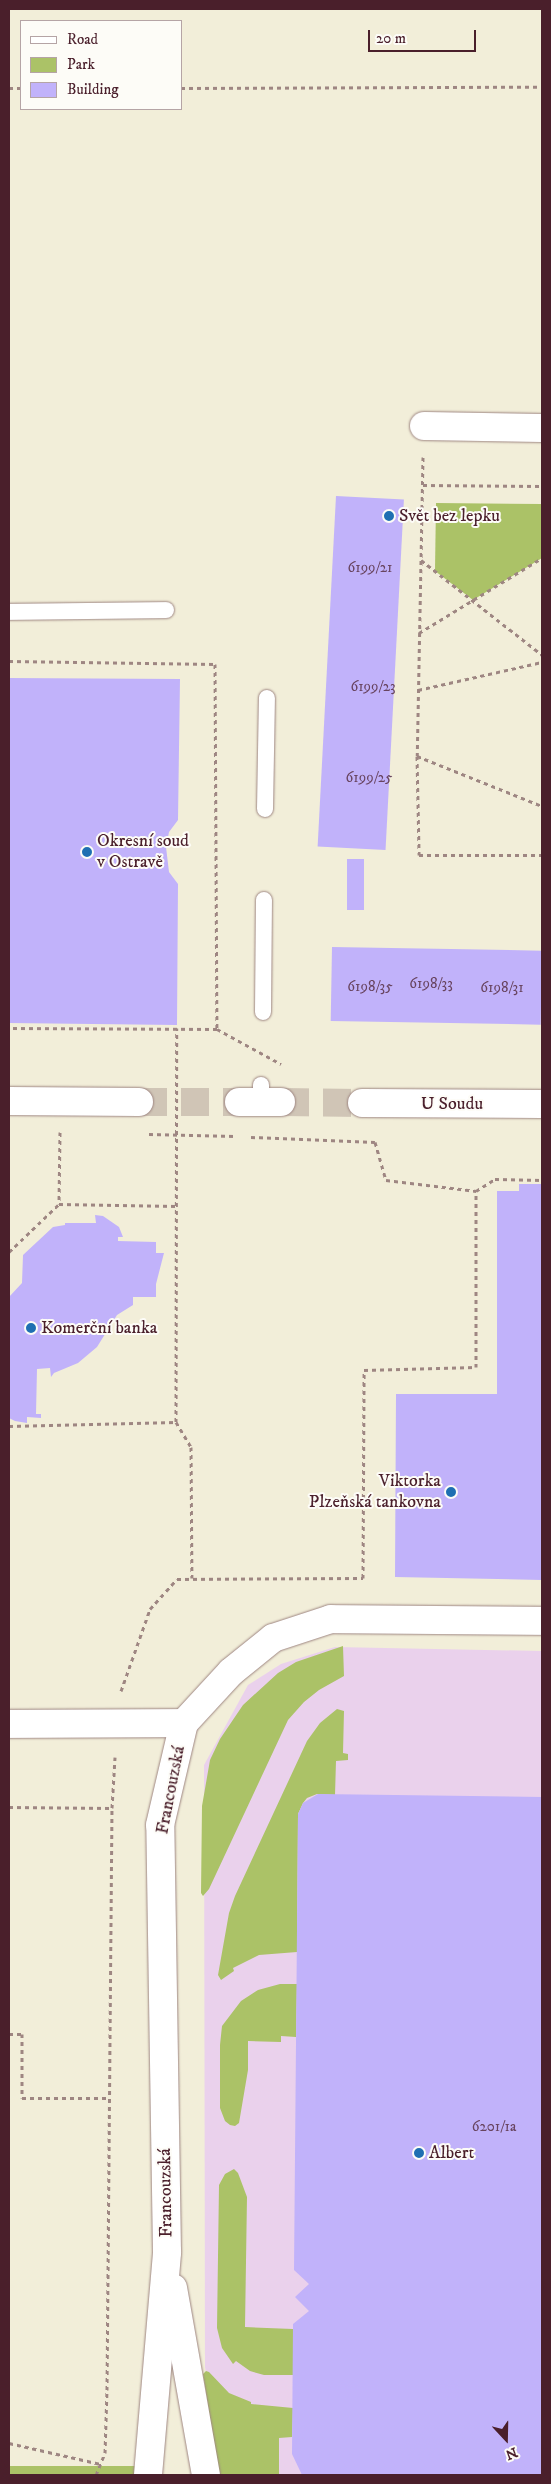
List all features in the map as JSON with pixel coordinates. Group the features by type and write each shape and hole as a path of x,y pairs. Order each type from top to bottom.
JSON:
{"street":[{"path":"424,426 542,428"},
{"path":"9,1101 139,1102"},
{"name":"U Soudu","path":"362,1103 542,1104"},
{"name":"Francouzská","path":"148,2475 167,2252 160,1825 184,1723 231,1672 273,1638 331,1618 542,1621"},
{"path":"9,1724 117,1725 184,1723"},
{"name":"Francouzská","path":"167,2252 206,2475"}],"lane":[{"path":"9,612 166,610"},
{"path":"265,809 267,698"},
{"path":"263,1012 264,900"}],"path":[{"path":"182,88 542,87"},
{"path":"424,426 417,756 419,856 542,855"},
{"path":"423,485 542,486"},
{"path":"419,634 542,558"},
{"path":"420,560 542,655"},
{"path":"9,661 215,664 217,1029 9,1028"},
{"path":"418,690 542,662"},
{"path":"417,756 542,806"},
{"path":"177,1028 176,1422 191,1447 192,1578"},
{"path":"52,1131 70,1132"},
{"path":"59,1204 60,1131"},
{"path":"148,1134 375,1142 386,1180 476,1191 495,1179 542,1180"},
{"path":"96,2475 105,2453 112,1808 121,1690 150,1609 177,1579 363,1578 364,1370 476,1367 476,1191"},
{"path":"9,1252 59,1204 177,1206"},
{"path":"9,1426 176,1422"},
{"path":"9,1807 112,1808"},
{"path":"9,2034 22,2034 22,2098 110,2098"},
{"path":"9,2443 100,2464"}],"shaded area":[{"name":"Albert","path":"335,1647 542,1651 542,2475 224,2475 205,2367 204,1765 248,1685 281,1664"}],"green space":[{"path":"436,503 542,504 542,558 473,600 435,571"},
{"path":"343,1646 344,1676 319,1690 304,1702 288,1720 209,1889 203,1896 201,1893 202,1806 210,1760 220,1739 243,1705 278,1673 296,1662"},
{"path":"337,1709 344,1711 343,1753 348,1754 348,1760 336,1761 335,1795 317,1794 307,1798 298,1814 297,1952 259,1955 233,1968 234,1971 221,1980 218,1975 229,1913 235,1896 307,1741 320,1723"},
{"path":"280,1984 297,1984 296,2037 281,2036 281,2042 248,2041 248,2070 239,2123 235,2126 230,2125 225,2121 220,2108 220,2045 222,2026 241,2001 258,1990"},
{"path":"234,2169 238,2173 247,2197 245,2327 293,2329 293,2375 264,2375 250,2371 236,2361 233,2364 222,2348 217,2328 219,2185 225,2174"},
{"path":"206,2371 229,2393 251,2402 251,2404 293,2408 292,2437 279,2438 279,2475 219,2475 203,2374"},
{"path":"9,2466 136,2466 136,2475 9,2475"}],"building":[{"path":"336,496 404,500 386,850 318,847"},
{"name":"Okresní soud v Ostravě","path":"9,678 180,679 178,820 169,832 166,847 169,872 178,884 177,1025 9,1023"},
{"path":"347,859 364,859 364,910 347,910"},
{"path":"332,947 542,951 541,1025 331,1021"},
{"path":"519,1184 542,1184 542,1580 395,1577 396,1394 497,1394 497,1191 519,1191"},
{"path":"95,1215 103,1216 119,1227 123,1237 118,1237 118,1241 156,1242 156,1253 164,1253 156,1284 156,1297 133,1297 133,1305 117,1315 97,1347 78,1363 54,1373 51,1377 50,1368 37,1369 36,1414 41,1414 41,1418 27,1417 27,1423 15,1421 9,1418 9,1297 22,1283 23,1255 53,1227 65,1225 65,1223 96,1223"},
{"name":"Albert","path":"318,1794 542,1797 542,2475 302,2475 292,2454 293,2324 309,2311 295,2297 309,2284 294,2270 298,1814 303,1803"}],"tunnel":[{"path":"139,1102 239,1102"},
{"path":"281,1102 362,1103"}],"place":[{"name":"Svět bez lepku","path":"389,516"},
{"name":"Okresní soud v Ostravě","path":"87,852"},
{"name":"Komerční banka","path":"31,1328"},
{"name":"Viktorka Plzeňská tankovna","path":"451,1492"},
{"name":"Albert","path":"419,2153"}]}
